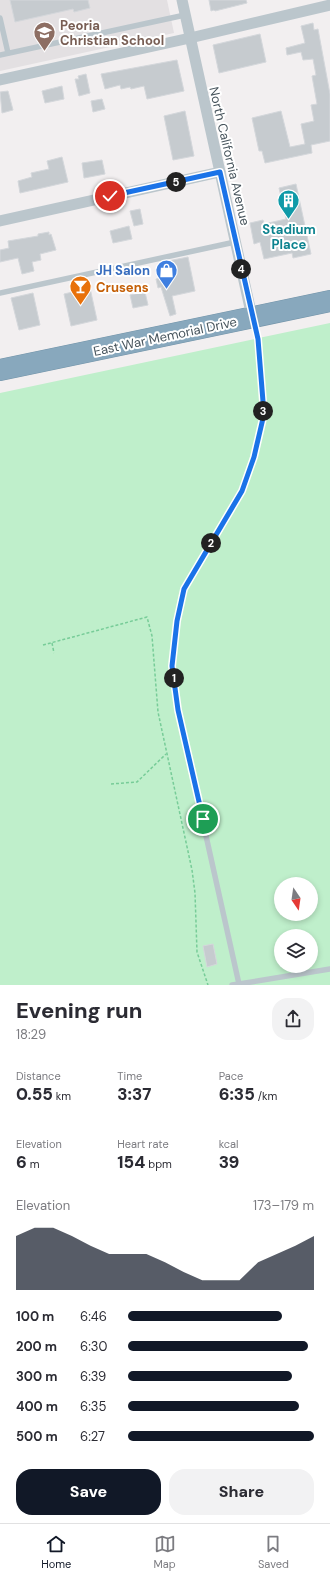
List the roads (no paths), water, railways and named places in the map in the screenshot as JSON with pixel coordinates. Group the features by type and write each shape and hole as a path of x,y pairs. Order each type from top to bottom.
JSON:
{"highway":[{"name":"East War Memorial Drive","path":"0,370 330,301"}],"street":[{"name":"North California Avenue","path":"182,0 252,317"},
{"path":"0,80 330,5"},
{"path":"0,221 220,172"}],"lane":[{"path":"0,55 185,15"},
{"path":"0,18 8,53"},
{"path":"0,294 235,242"},
{"path":"239,984 178,710 172,666 177,621 184,589 242,491 254,457 264,414 258,339 252,317"},
{"path":"232,985 330,969"}],"place":[{"name":"Peoria Christian School","path":"44,52"},
{"name":"Stadium Place","path":"289,220"},
{"name":"JH Salon","path":"166,290"},
{"name":"Crusens","path":"81,306"}]}
